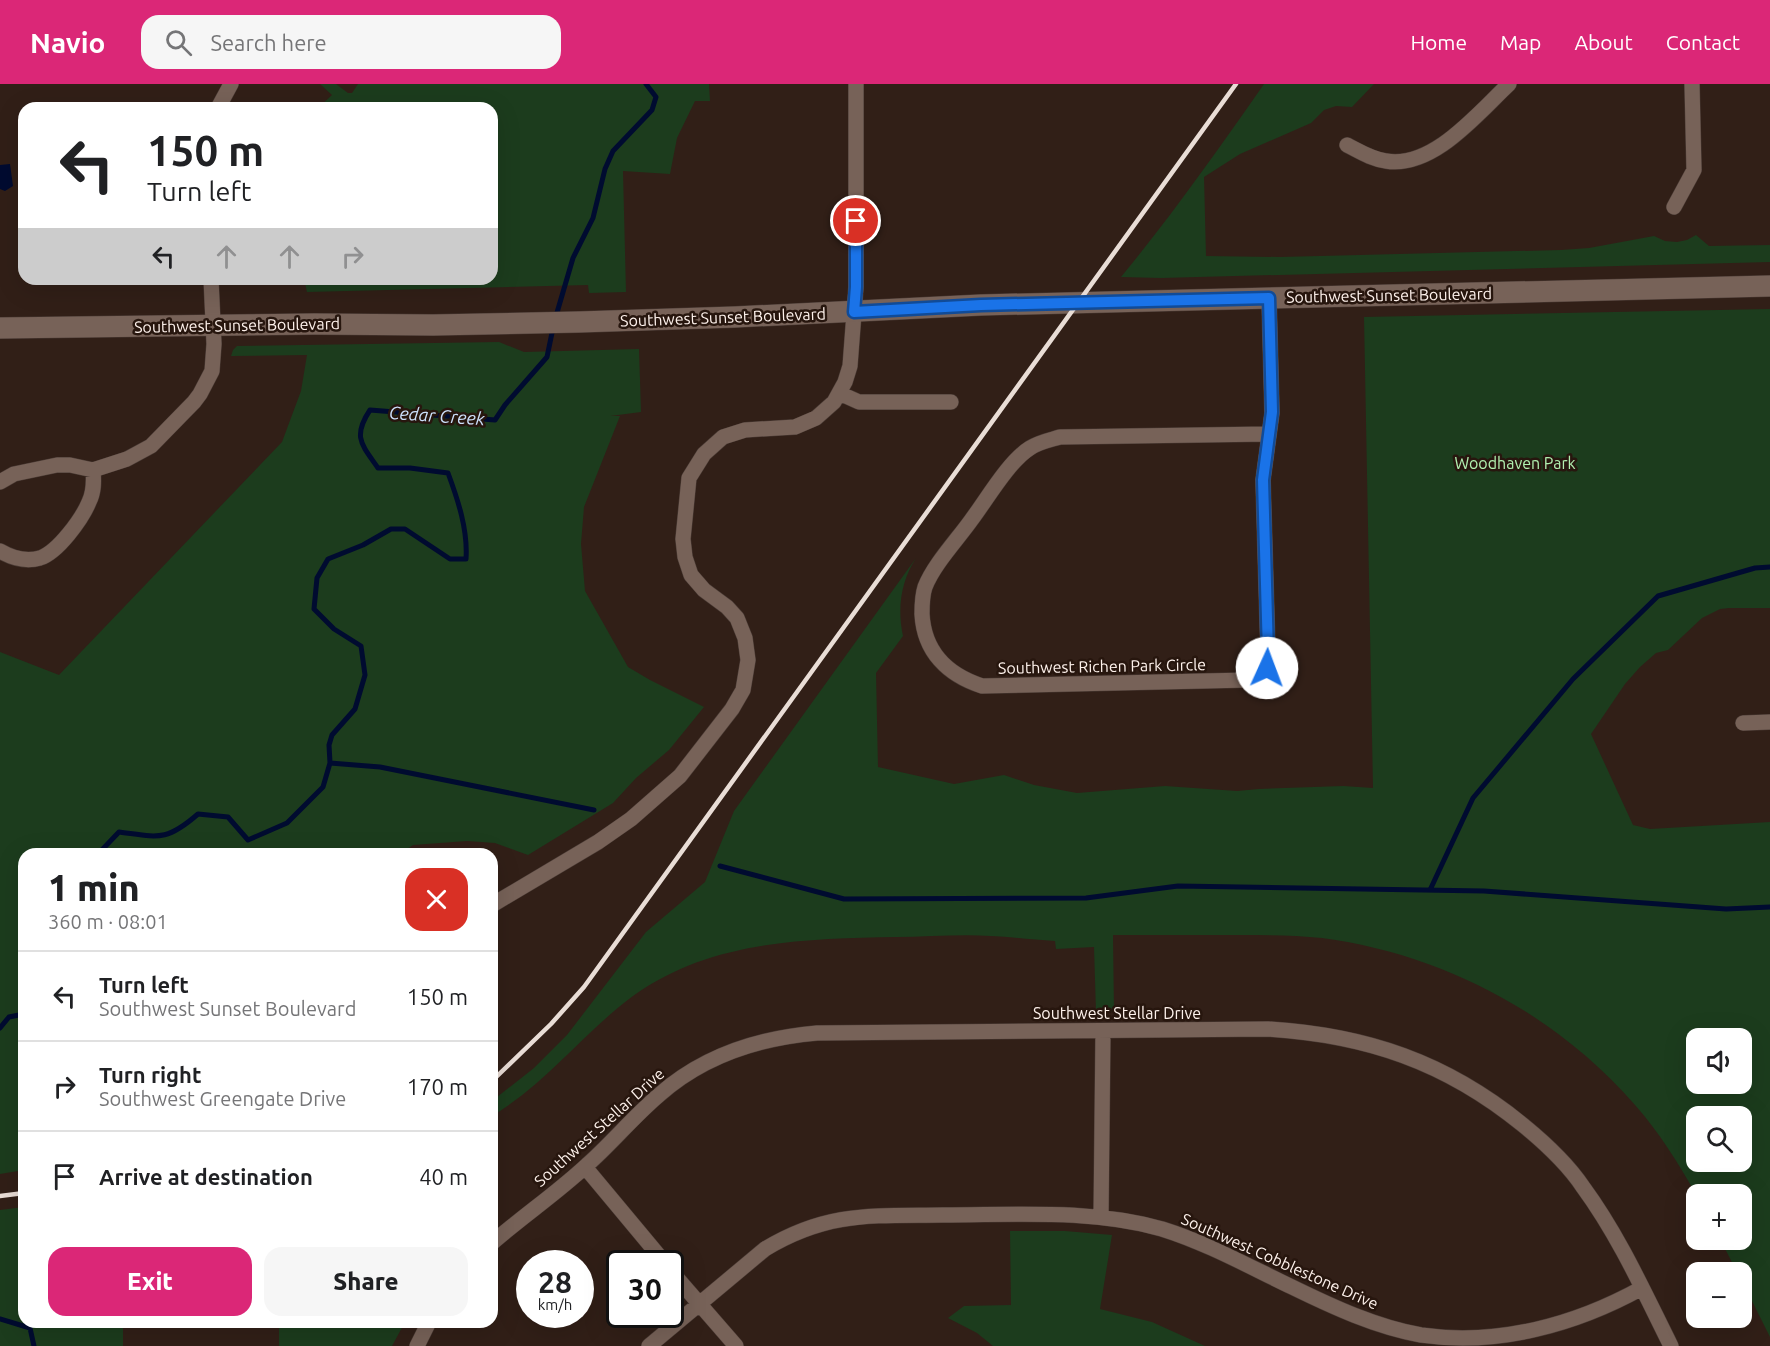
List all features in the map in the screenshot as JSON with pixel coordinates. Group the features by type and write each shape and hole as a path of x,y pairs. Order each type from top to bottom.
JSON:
{"main road":[{"name":"Southwest Sunset Boulevard","path":"0,328 579,322 993,305 1770,286"}],"street":[{"path":"221,102 231,84"},
{"path":"498,901 598,842 631,819 680,776 732,709 743,690 748,660 745,638 737,618 727,607 704,590 691,575 685,557 683,539 689,478 704,454 723,437 746,430 795,427 816,418 834,402 839,393 850,366 856,287 856,84"},
{"path":"1347,145 1368,156 1387,162 1418,158 1442,145 1509,84"},
{"path":"1674,207 1694,170 1692,84"},
{"path":"0,482 14,474 57,465 93,470 127,459 151,446 194,402 212,371 214,359 211,285"},
{"path":"1269,298 1272,412 1269,434"},
{"path":"839,393 859,402 951,402"},
{"name":"Southwest Richen Park Circle","path":"1269,434 1263,480 1268,653 1267,668 1262,676 1257,679 1236,681 982,686 965,680 949,670 935,655 926,639 922,622 925,587 937,567 1011,467 1030,448 1060,437 1269,434"},
{"path":"0,550 15,558 30,559 41,558 55,550 89,503 93,490 93,470"},
{"path":"1743,723 1770,722"},
{"name":"Southwest Stellar Drive","path":"498,1238 585,1167 659,1094 722,1055 771,1039 817,1033 1268,1029 1297,1031 1357,1041 1401,1053 1432,1066 1511,1115 1564,1163 1582,1185 1609,1226 1671,1346"},
{"path":"1101,1217 1104,1031"},
{"path":"585,1167 654,1250"},
{"name":"Southwest Cobblestone Drive","path":"649,1346 765,1249 797,1232 841,1218 875,1216 1004,1215 1101,1217 1124,1220 1178,1234 1361,1318 1436,1337 1488,1337 1533,1332 1573,1320 1642,1288"},
{"path":"684,1287 736,1346"},
{"path":"417,1346 426,1328"}],"green space":[{"path":"320,84 336,84 348,93 352,93 358,84 709,84 710,101 695,101 677,138 670,174 623,171 626,292 589,293 588,285 307,292 305,285 498,285 498,102 324,102 332,95"},
{"path":"1264,84 1374,84 1352,107 1336,106 1324,110 1311,123 1240,154 1204,177 1206,256 1280,257 1561,250 1589,248 1654,236 1665,241 1677,242 1696,235 1709,246 1770,245 1770,262 1161,278 1121,277 1177,206"},
{"name":"Woodhaven Park","path":"1770,309 1770,608 1720,609 1702,618 1668,650 1656,653 1640,667 1625,684 1591,734 1633,825 1650,829 1770,822 1770,1337 1752,1301 1752,1262 1732,1262 1726,1250 1752,1250 1752,1184 1690,1184 1652,1126 1604,1072 1569,1042 1494,993 1410,958 1367,946 1322,938 1271,935 1113,935 1114,1012 1096,1012 1094,947 1056,949 1055,941 979,935 827,939 759,946 694,963 663,977 633,996 530,1089 498,1112 498,1096 534,1068 567,1035 646,932 705,882 734,811 916,558 907,576 902,595 900,615 903,636 876,673 878,767 954,784 1004,775 1034,785 1077,793 1165,786 1237,791 1343,786 1373,788 1364,317"},
{"path":"499,342 524,352 639,349 641,412 610,416 620,416 584,507 581,544 585,591 628,667 704,707 669,750 636,778 613,803 528,855 495,843 467,841 413,845 409,848 18,848 18,1171 0,1174 0,652 59,675 282,442 301,391 307,355 231,356 237,346"},
{"path":"18,1208 18,1328 123,1328 123,1346 0,1346 0,1210"},
{"path":"1010,1231 1065,1231 1112,1235 1100,1309 1152,1322 1205,1346 993,1346 977,1333 948,1318 964,1306 1011,1305"},
{"path":"279,1328 402,1328 392,1346 279,1346"}],"water":[{"path":"10,164 13,186 5,191 0,189 0,165"}],"waterway":[{"name":"Cedar Creek","path":"556,316 573,258 593,218 605,169 613,151 652,110 656,97 646,84"},
{"name":"Cedar Creek","path":"104,848 119,832 161,835 178,829 198,814 228,817 248,840 287,823 323,787 330,763 329,745 332,735 355,709 365,675 361,646 334,629 314,609 317,578 328,559 363,545 391,529 405,529 450,559 466,559 464,526 448,473 410,468 378,468 361,440 361,427 365,419 370,410 495,420 505,405 547,357 553,328"},
{"path":"1430,890 1473,798 1573,679 1658,596 1755,568 1770,567"},
{"path":"330,763 380,767 594,810"},
{"path":"720,866 844,899 1086,898 1178,886 1484,891 1726,909 1770,907"},
{"name":"Cedar Creek","path":"0,1028 9,1017 18,1015"},
{"name":"Cedar Creek","path":"0,1319 18,1324"},
{"name":"Cedar Creek","path":"30,1328 34,1346"}],"railway":[{"path":"498,1075 551,1024 584,987 1236,84"},
{"path":"0,1196 18,1194"}],"route":[{"path":"856,221 854,312 981,305 1269,298 1272,422 1263,480 1267,668"}]}
